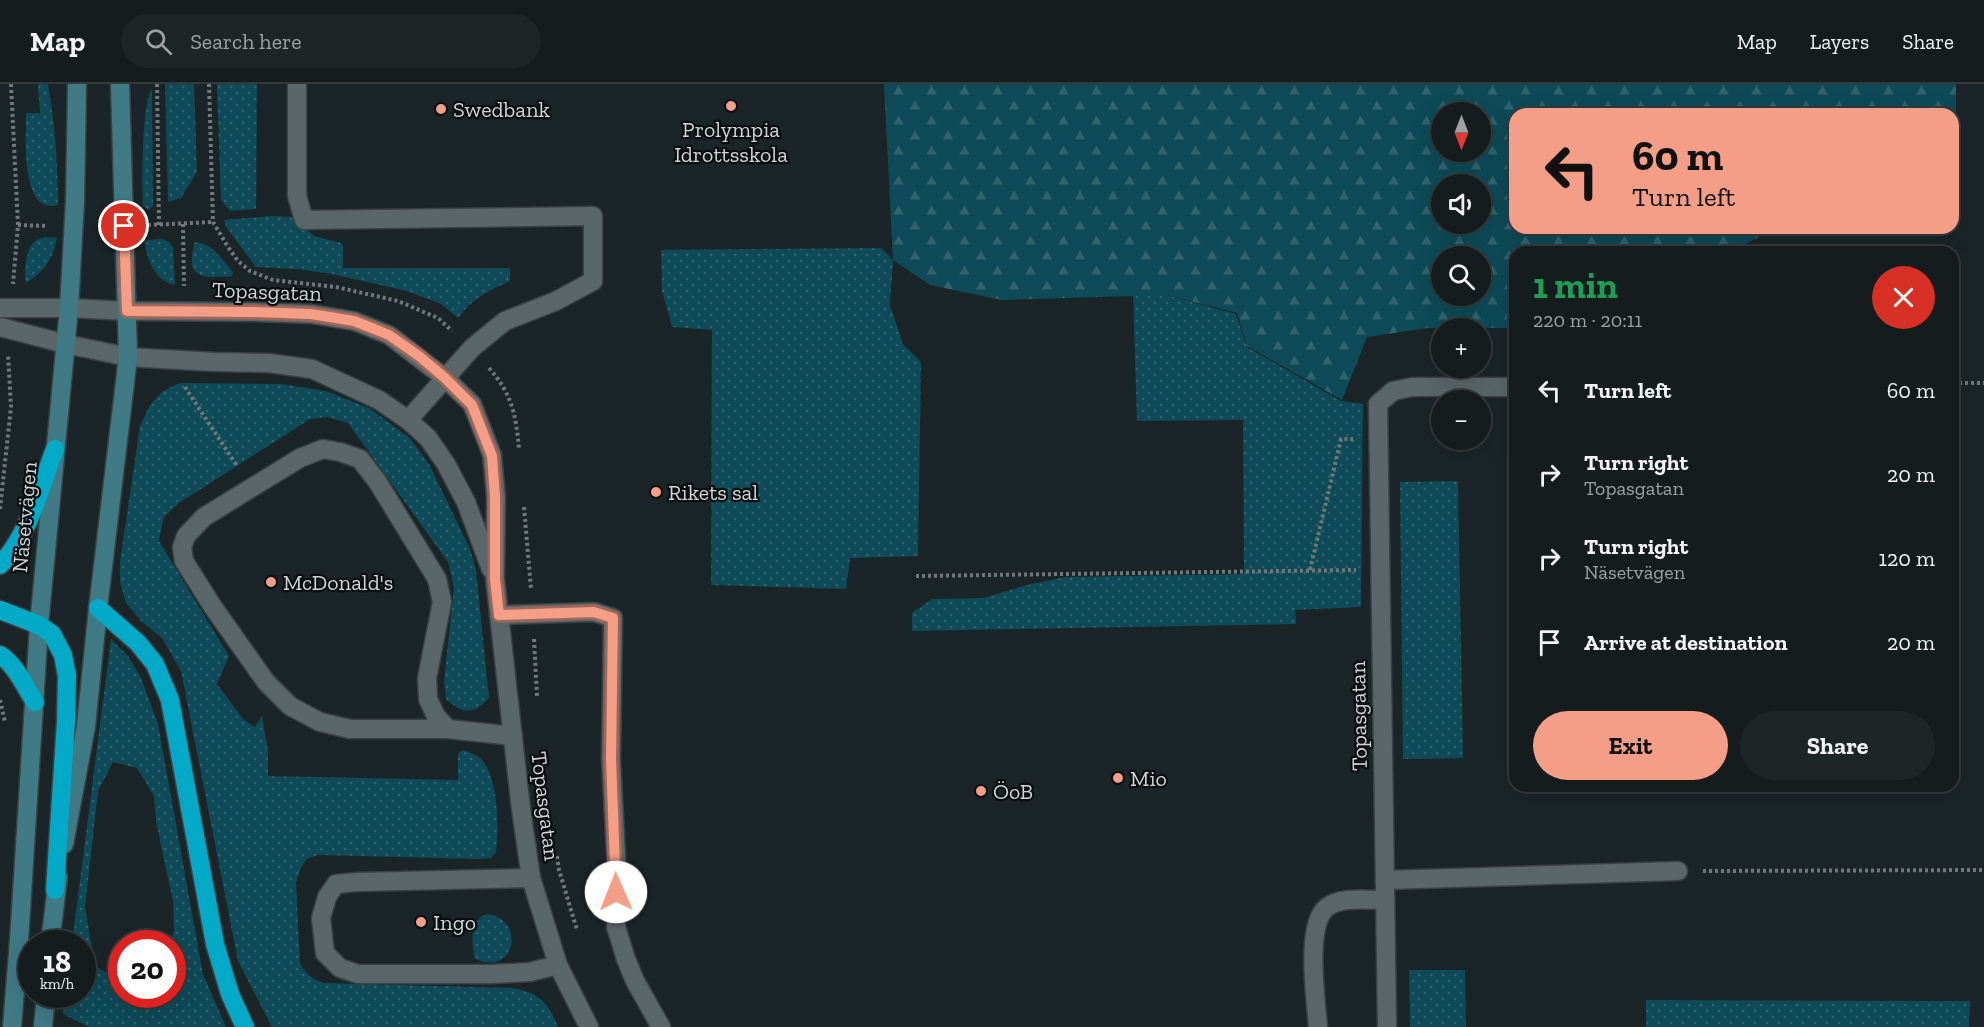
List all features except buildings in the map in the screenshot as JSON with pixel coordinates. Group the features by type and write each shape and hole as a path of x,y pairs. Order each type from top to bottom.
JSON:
{"highway":[{"path":"0,565 21,537 55,449"},
{"path":"98,608 138,643 155,664 170,700 215,944 230,994 245,1027"},
{"path":"0,610 39,625 52,634 63,655 67,676 66,721 56,890"},
{"path":"0,655 17,674 35,702"},
{"path":"0,1014 19,1027"}],"street":[{"name":"Näsetvägen","path":"12,1027 39,625 69,308 75,201 77,84"},
{"path":"52,930 56,890 86,726 128,357 120,84"},
{"path":"297,84 297,196 304,220 593,216 593,280 555,301 505,321 472,348 408,420"},
{"name":"Topasgatan","path":"0,308 311,314 354,321 389,335 445,378 472,405 492,456 495,497 495,579 531,878 558,965 589,1027"},
{"name":"Topasgatan","path":"0,327 128,357 269,363 312,369 379,400 408,420 428,438 446,464 466,502 495,579"},
{"name":"Topasgatan","path":"1387,1027 1378,404 1393,391 1412,387 1509,387"},
{"path":"448,729 436,716 428,699 427,678 442,602 437,579 377,481 360,459 323,449 300,458 204,518 186,536 182,547 184,561 213,607 266,681 290,706 320,722 350,729 448,729 513,736"},
{"path":"499,615 594,612 613,618 611,759 617,874 616,927 635,981 661,1027"},
{"path":"1385,880 1678,871"},
{"path":"531,878 357,882 336,885 327,897 321,918 325,952 340,968 358,974 492,974 530,972 558,965"},
{"path":"1318,1027 1313,942 1317,922 1326,909 1342,901 1385,900"},
{"path":"43,1027 45,1008"}],"path":[{"path":"157,84 159,225"},
{"path":"1959,383 1984,383"},
{"path":"1310,570 1341,439 1378,437"},
{"path":"916,576 1325,570"},
{"path":"1678,871 1984,870"}],"green space":[{"path":"38,84 48,84 53,114 58,205 46,205 37,198 31,187 28,171 26,113 40,113"},
{"path":"165,84 194,84 197,172 181,198 168,202"},
{"path":"217,84 257,84 256,209 230,211 221,200"},
{"path":"884,84 1956,84 1956,108 1509,108 1509,234 1764,234 1742,246 1509,246 1509,328 1491,328 1491,318 1431,318 1431,328 1367,337 1342,400 1247,346 1237,313 1167,295 1002,300 930,285 893,260"},
{"path":"152,89 153,206 149,210 143,206 143,164 144,127 148,98"},
{"path":"271,216 292,217 314,236 341,243 343,268 510,268 510,281 481,296 458,318 441,304 407,291 332,274 256,267 226,227 224,220"},
{"path":"57,238 50,259 38,274 26,283 25,266 30,248 39,239"},
{"path":"162,239 173,247 175,285 168,283 157,274 147,254 144,240"},
{"path":"195,242 207,245 217,253 233,272 232,276 212,277 198,274 192,263"},
{"path":"881,248 893,260 890,305 903,344 921,362 918,556 850,558 846,589 711,585 712,330 672,327 662,291 661,250"},
{"path":"1133,295 1167,295 1236,314 1247,347 1341,401 1363,404 1361,607 1295,610 1296,624 912,631 912,613 932,599 983,598 1065,577 1244,574 1243,420 1137,421"},
{"path":"180,383 281,384 326,391 369,408 410,438 430,466 470,549 476,570 489,698 473,710 463,710 446,699 444,681 454,587 448,562 348,423 327,417 310,419 179,503 164,517 159,541 229,656 217,684 243,719 255,727 262,716 268,751 268,776 458,780 458,753 463,750 480,758 491,777 496,802 497,829 496,852 491,858 318,855 307,859 301,867 296,883 302,967 310,976 324,983 514,988 542,1000 551,1011 558,1027 272,1027 238,961 181,671 162,638 141,621 126,603 120,582 120,561 140,426 150,405 163,391"},
{"path":"1458,481 1463,758 1403,759 1400,482"},
{"path":"111,639 128,656 141,678 158,724 203,974 226,1027 89,1027 63,1014 64,1008 96,1008 96,967 108,974 108,1008 186,1008 186,930 174,930 173,901 156,822 154,796 137,768 113,762 98,791 85,907 89,930 74,930"},
{"path":"488,914 500,918 511,935 511,945 507,954 500,960 489,962 475,959 473,944 476,923"},
{"path":"1409,970 1465,970 1466,1027 1410,1027"},
{"path":"1646,1000 1970,1001 1969,1027 1646,1027"}],"place":[{"name":"Prolympia Idrottsskola","path":"731,106"},
{"name":"Swedbank","path":"441,109"},
{"name":"Rikets sal","path":"656,492"},
{"name":"McDonald's","path":"271,582"},
{"name":"Mio","path":"1118,778"},
{"name":"ÖoB","path":"981,791"},
{"name":"Ingo","path":"421,922"}],"route":[{"path":"124,226 127,311 311,314 354,321 389,335 419,356 472,405 492,456 495,497 495,579 499,615 594,612 613,618 611,759 616,892"}]}
